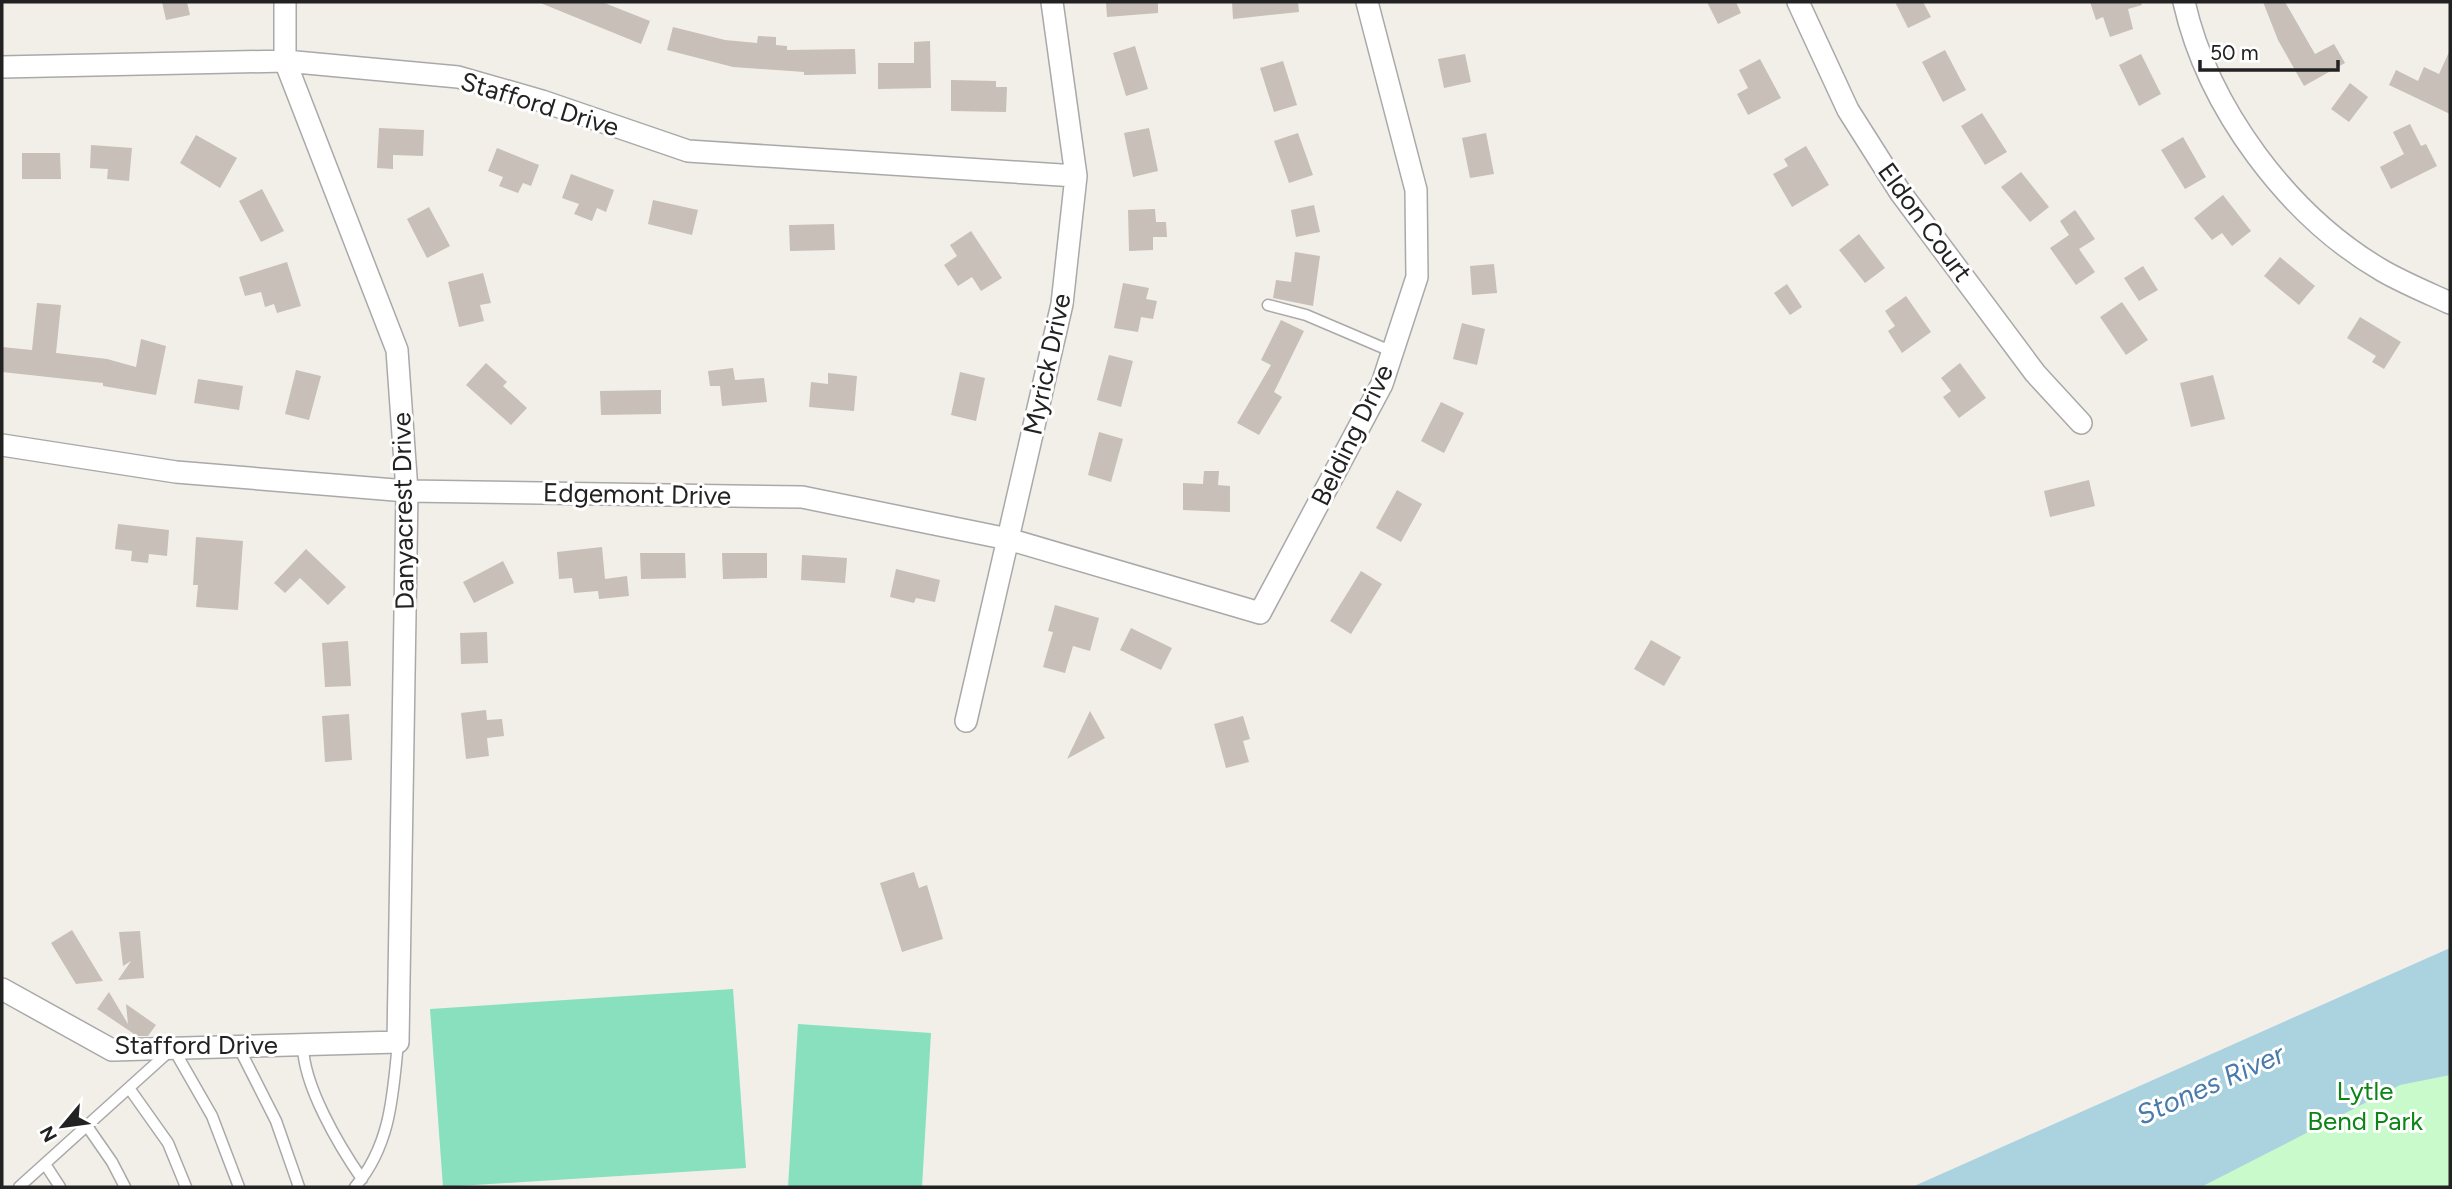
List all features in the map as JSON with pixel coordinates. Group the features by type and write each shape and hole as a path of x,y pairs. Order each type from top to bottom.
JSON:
{"street":[{"name":"Danyacrest Drive","path":"285,2 285,61 397,350 407,491 398,1042"},
{"name":"Myrick Drive","path":"966,721 1062,304 1076,176 1052,2"},
{"name":"Belding Drive","path":"1260,613 1382,384 1417,277 1416,190 1367,2"},
{"name":"Eldon Court","path":"1798,2 1848,110 1900,192 2035,373 2081,423"},
{"path":"2184,2 2205,64 2230,113 2260,159 2297,201 2337,238 2382,270 2450,303"},
{"name":"Stafford Drive","path":"2,67 285,61 458,77 542,101 688,151 1076,176"},
{"name":"Edgemont Drive","path":"2,445 176,472 407,491 802,497 1008,539 1260,613"},
{"name":"Stafford Drive","path":"4,993 112,1050 398,1042"}],"lane":[{"path":"1268,305 1306,315 1392,352"},
{"path":"358,1183 382,1144 391,1113 398,1042"},
{"path":"303,1045 303,1061 310,1079 358,1183"},
{"path":"238,1046 276,1121 299,1187"},
{"path":"19,1187 173,1048 212,1116 239,1187"},
{"path":"129,1088 169,1143 186,1187"},
{"path":"87,1126 112,1162 125,1187"},
{"path":"45,1164 60,1187"}],"green space":[{"path":"733,989 746,1168 443,1187 430,1009"},
{"name":"Lytle Bend Park","path":"2450,1003 2450,1187 1978,1187"},
{"path":"798,1024 931,1033 922,1187 788,1187"}],"water":[{"name":"Lytle Bend Park","path":"2450,948 2450,1075 2400,1085 2201,1187 1912,1187"}],"building":[{"path":"162,2 187,2 190,15 166,20"},
{"path":"538,2 602,2 650,21 641,44"},
{"path":"1106,2 1158,2 1158,13 1107,17"},
{"path":"1232,2 1298,2 1299,12 1233,19"},
{"path":"1707,2 1736,2 1741,13 1718,24"},
{"path":"1895,2 1923,2 1931,17 1908,28"},
{"path":"2090,2 2141,2 2142,5 2128,9 2133,29 2110,37 2103,17 2096,20"},
{"path":"2263,2 2285,2 2315,54 2334,44 2345,63 2304,86 2278,40"},
{"path":"673,27 725,40 757,43 758,36 776,37 776,45 787,46 787,50 855,49 856,74 804,75 804,72 733,67 667,50"},
{"path":"930,41 931,88 878,89 878,63 914,63 914,42"},
{"path":"1135,46 1148,89 1126,96 1113,53"},
{"path":"1945,50 1966,90 1943,102 1922,62"},
{"path":"2450,50 2450,114 2389,85 2396,70 2418,81 2424,67 2439,74"},
{"path":"1465,54 1471,82 1444,88 1438,59"},
{"path":"2141,54 2161,94 2139,106 2119,65"},
{"path":"1760,59 1781,98 1748,115 1737,94 1748,88 1739,70"},
{"path":"1283,61 1297,105 1274,112 1260,68"},
{"path":"951,80 996,81 996,87 1007,87 1006,112 951,111"},
{"path":"2350,83 2368,97 2349,122 2331,109"},
{"path":"1982,113 2007,152 1985,165 1961,126"},
{"path":"2410,124 2421,146 2426,144 2437,166 2391,189 2380,167 2404,154 2393,132"},
{"path":"379,128 424,130 423,156 393,155 393,169 377,168"},
{"path":"1149,128 1158,171 1133,177 1124,133"},
{"path":"1298,133 1313,175 1289,183 1274,141"},
{"path":"1486,133 1494,174 1470,178 1462,138"},
{"path":"196,135 237,158 220,188 180,163"},
{"path":"2183,137 2206,177 2185,189 2161,150"},
{"path":"91,145 132,148 129,181 107,179 108,169 90,168"},
{"path":"1806,146 1829,185 1792,207 1773,174 1788,166 1784,159"},
{"path":"497,148 539,165 531,186 523,183 518,193 499,186 503,177 488,171"},
{"path":"22,153 60,153 61,179 22,179"},
{"path":"2021,172 2049,207 2030,222 2001,187"},
{"path":"571,174 614,190 606,212 597,208 592,221 574,214 579,204 562,198"},
{"path":"262,189 284,231 261,242 239,201"},
{"path":"2223,195 2251,231 2232,246 2222,233 2212,240 2194,218"},
{"path":"653,200 698,210 692,235 648,224"},
{"path":"1314,205 1320,232 1296,237 1291,210"},
{"path":"429,207 450,246 427,258 407,219"},
{"path":"1155,209 1156,222 1166,222 1167,237 1153,237 1153,250 1129,251 1128,210"},
{"path":"2075,210 2095,239 2079,249 2095,272 2076,285 2050,248 2069,235 2060,221"},
{"path":"834,224 835,250 790,251 789,225"},
{"path":"971,231 1002,278 981,291 972,277 958,286 944,265 957,256 950,245"},
{"path":"1859,234 1885,268 1865,283 1839,250"},
{"path":"1295,252 1320,256 1313,306 1273,298 1276,280 1291,282"},
{"path":"2280,257 2315,286 2299,305 2264,276"},
{"path":"287,262 301,306 277,313 274,304 265,307 261,292 245,296 239,277"},
{"path":"1494,264 1497,293 1472,295 1470,266"},
{"path":"2143,266 2158,290 2139,301 2124,278"},
{"path":"483,273 491,303 480,305 484,321 459,327 448,282"},
{"path":"1123,283 1149,288 1146,299 1157,301 1153,319 1141,317 1138,332 1114,328"},
{"path":"1787,284 1802,307 1790,315 1774,293"},
{"path":"1906,296 1931,332 1902,353 1888,331 1895,326 1885,311"},
{"path":"2122,302 2148,340 2126,355 2100,317"},
{"path":"37,303 61,305 56,353 107,359 136,367 141,339 166,346 156,395 103,386 103,383 2,372 2,347 32,350"},
{"path":"2360,317 2401,342 2384,369 2372,362 2376,356 2347,338"},
{"path":"1281,320 1304,331 1274,392 1282,397 1259,435 1237,423 1271,365 1261,360"},
{"path":"1462,323 1485,329 1477,365 1453,359"},
{"path":"1109,355 1133,361 1121,407 1097,400"},
{"path":"486,363 507,382 503,386 527,408 511,425 466,385"},
{"path":"1960,363 1986,398 1959,418 1943,397 1951,391 1941,378"},
{"path":"733,368 735,380 764,378 767,402 722,406 720,386 710,386 708,371"},
{"path":"296,370 321,376 309,420 285,414"},
{"path":"960,372 985,378 976,421 951,415"},
{"path":"828,373 857,376 854,411 809,407 811,382 828,384"},
{"path":"2213,375 2225,419 2191,427 2180,383"},
{"path":"198,379 243,386 239,410 194,403"},
{"path":"661,390 661,414 601,415 600,391"},
{"path":"1441,402 1464,413 1444,453 1421,441"},
{"path":"1099,432 1123,439 1111,482 1088,475"},
{"path":"1204,471 1219,471 1218,485 1230,486 1230,512 1183,510 1183,483 1203,484"},
{"path":"2089,480 2095,506 2050,517 2044,491"},
{"path":"1397,490 1422,504 1401,542 1376,528"},
{"path":"118,524 169,530 167,556 149,554 148,563 131,561 132,551 115,549"},
{"path":"196,537 243,541 238,610 196,607 198,585 193,585"},
{"path":"602,547 605,579 627,576 629,596 599,599 598,591 574,593 572,578 559,579 557,552"},
{"path":"306,549 346,587 328,605 300,578 285,593 274,583"},
{"path":"640,553 685,553 686,578 641,579"},
{"path":"722,553 767,553 767,578 723,579"},
{"path":"802,555 847,558 845,583 801,580"},
{"path":"503,561 514,583 474,603 463,582"},
{"path":"896,569 940,580 935,602 916,598 914,603 890,597"},
{"path":"1361,571 1382,584 1351,634 1330,621"},
{"path":"1055,605 1099,618 1090,651 1073,646 1065,673 1043,667 1053,632 1048,631"},
{"path":"1131,628 1172,648 1161,670 1120,650"},
{"path":"487,632 488,663 461,664 460,633"},
{"path":"1651,640 1681,657 1664,686 1634,669"},
{"path":"348,641 351,686 325,687 322,643"},
{"path":"486,710 487,720 502,719 504,736 487,738 489,756 466,759 461,713"},
{"path":"1090,711 1105,738 1067,759"},
{"path":"349,714 352,760 325,762 322,716"},
{"path":"1243,716 1250,739 1243,741 1249,762 1226,768 1214,724"},
{"path":"914,872 919,888 927,885 943,939 902,952 880,883"},
{"path":"72,930 103,981 76,984 51,943"},
{"path":"140,931 144,978 118,980 131,961 123,966 119,932"},
{"path":"109,992 128,1024 126,1004 156,1025 148,1036 137,1036 97,1009"}],"water label":[{"name":"Stones River","path":"2210,1084"}]}
